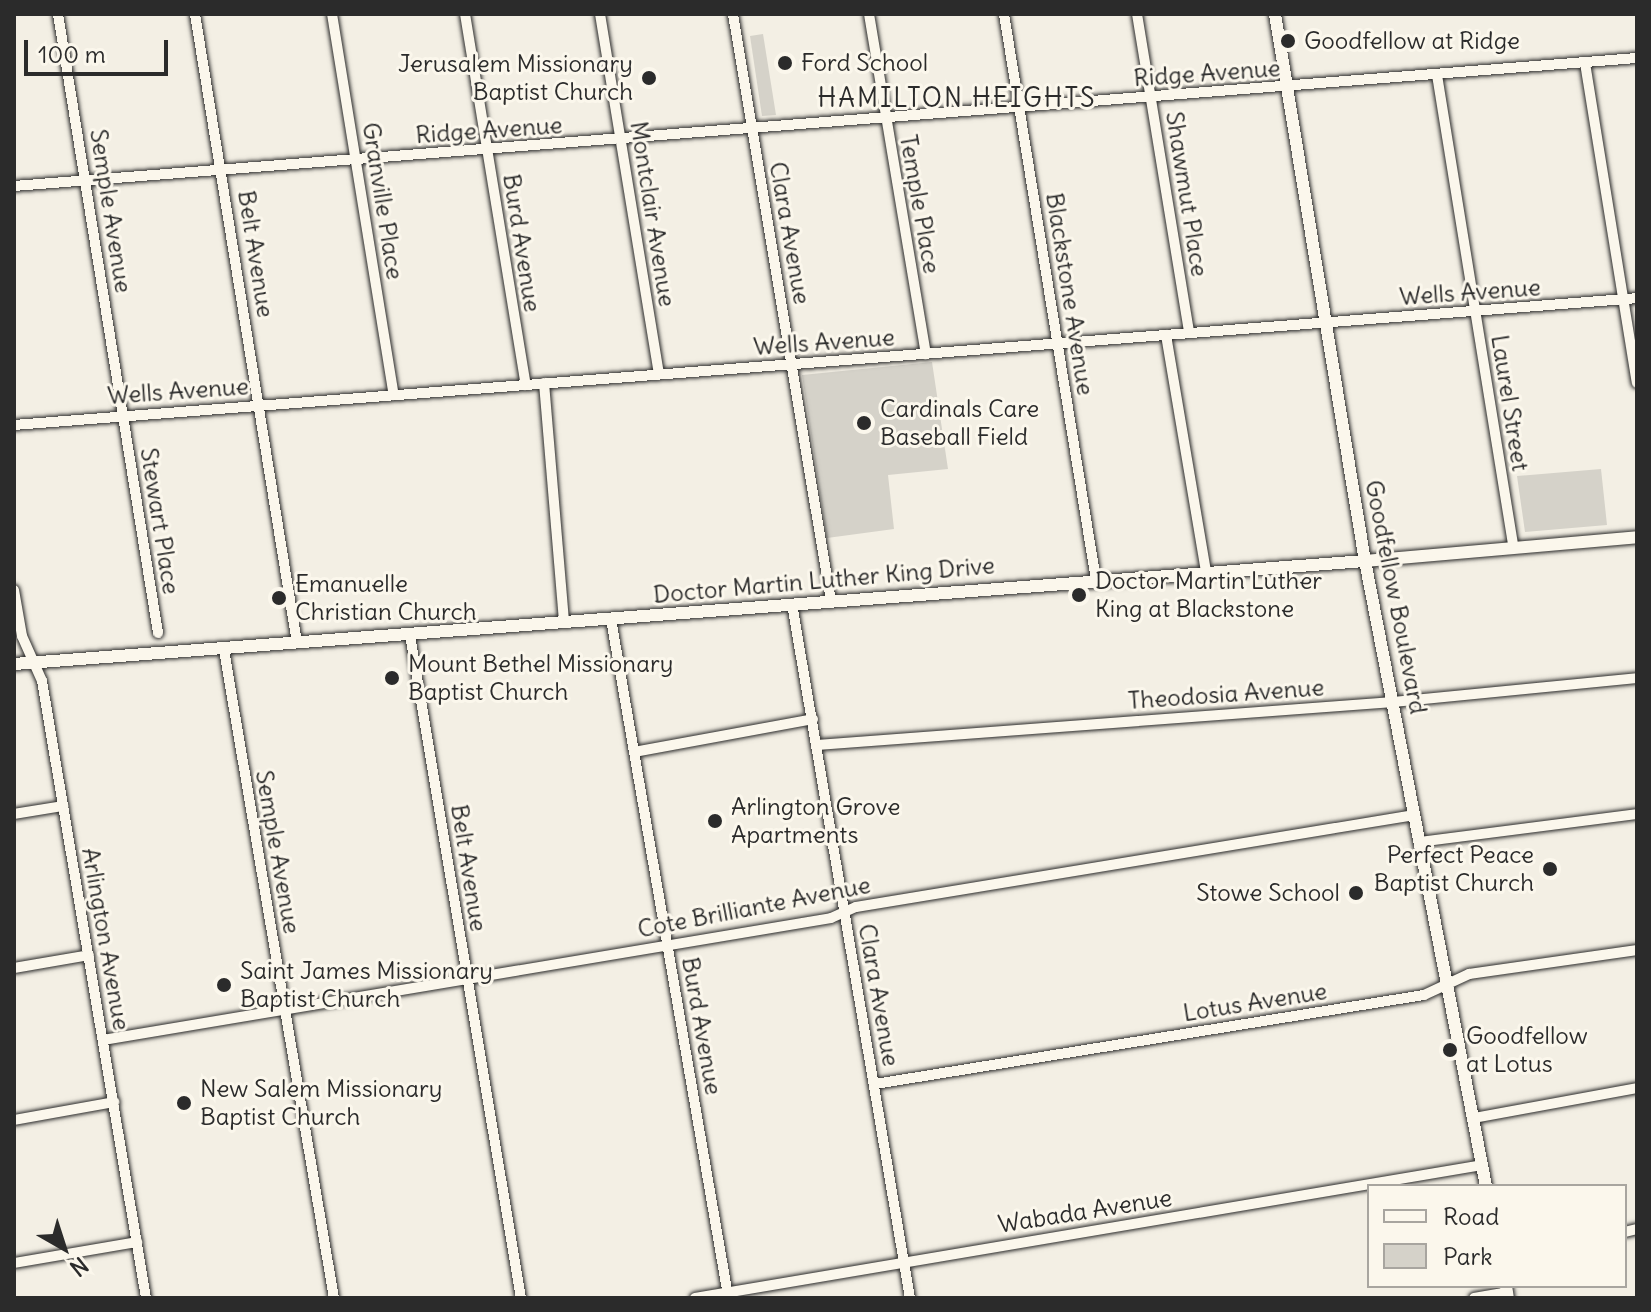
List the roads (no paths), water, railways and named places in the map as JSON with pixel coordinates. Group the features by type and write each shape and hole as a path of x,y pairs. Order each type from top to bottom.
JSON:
{"main road":[{"name":"Goodfellow Boulevard","path":"1275,14 1365,561 1486,1184"},
{"name":"Doctor Martin Luther King Drive","path":"14,664 1365,561 1637,537"}],"street":[{"name":"Semple Avenue","path":"58,14 123,415"},
{"name":"Belt Avenue","path":"195,14 297,643"},
{"name":"Granville Place","path":"332,14 394,395"},
{"name":"Burd Avenue","path":"465,14 526,385"},
{"name":"Montclair Avenue","path":"600,14 659,374"},
{"name":"Clara Avenue","path":"733,14 831,601"},
{"name":"Temple Place","path":"869,14 926,354"},
{"name":"Blackstone Avenue","path":"1004,14 1096,580"},
{"name":"Shawmut Place","path":"1137,14 1189,333"},
{"name":"Ridge Avenue","path":"14,186 1637,58"},
{"path":"1585,63 1637,383"},
{"name":"Laurel Street","path":"1437,75 1514,548"},
{"name":"Wells Avenue","path":"14,425 1637,298"},
{"path":"1166,335 1206,572"},
{"path":"544,383 564,621"},
{"name":"Stewart Place","path":"123,415 158,633"},
{"name":"Arlington Avenue","path":"14,590 22,636 42,681 146,1298"},
{"name":"Clara Avenue","path":"792,604 910,1298"},
{"name":"Burd Avenue","path":"611,619 728,1295"},
{"name":"Belt Avenue","path":"410,635 521,1298"},
{"name":"Semple Avenue","path":"224,650 334,1298"},
{"name":"Theodosia Avenue","path":"817,745 1393,702 1637,678"},
{"path":"634,752 813,719"},
{"path":"14,814 63,806"},
{"path":"1419,842 1637,814"},
{"name":"Cote Brilliante Avenue","path":"103,1040 668,946 831,918 844,911 1414,815"},
{"name":"Lotus Avenue","path":"875,1084 1424,995 1469,974 1637,950"},
{"path":"14,968 89,955"},
{"path":"1474,1118 1637,1088"},
{"path":"14,1120 114,1102"},
{"name":"Wabada Avenue","path":"1367,1184 1482,1165"},
{"name":"Wabada Avenue","path":"695,1298 728,1295 903,1261 1367,1184"},
{"path":"14,1263 137,1242"},
{"path":"1474,1298 1507,1292"}],"place":[{"name":"Goodfellow at Ridge","path":"1288,41"},
{"name":"Ford School","path":"785,63"},
{"name":"Jerusalem Missionary Baptist Church","path":"649,78"},
{"name":"Cardinals Care Baseball Field","path":"864,423"},
{"name":"Doctor Martin Luther King at Blackstone","path":"1079,595"},
{"name":"Emanuelle Christian Church","path":"279,598"},
{"name":"Mount Bethel Missionary Baptist Church","path":"392,678"},
{"name":"Arlington Grove Apartments","path":"715,821"},
{"name":"Perfect Peace Baptist Church","path":"1550,869"},
{"name":"Stowe School","path":"1356,893"},
{"name":"Saint James Missionary Baptist Church","path":"224,985"},
{"name":"Goodfellow at Lotus","path":"1450,1050"},
{"name":"New Salem Missionary Baptist Church","path":"184,1103"}],"district":[{"name":"HAMILTON HEIGHTS","path":"957,98"}]}
